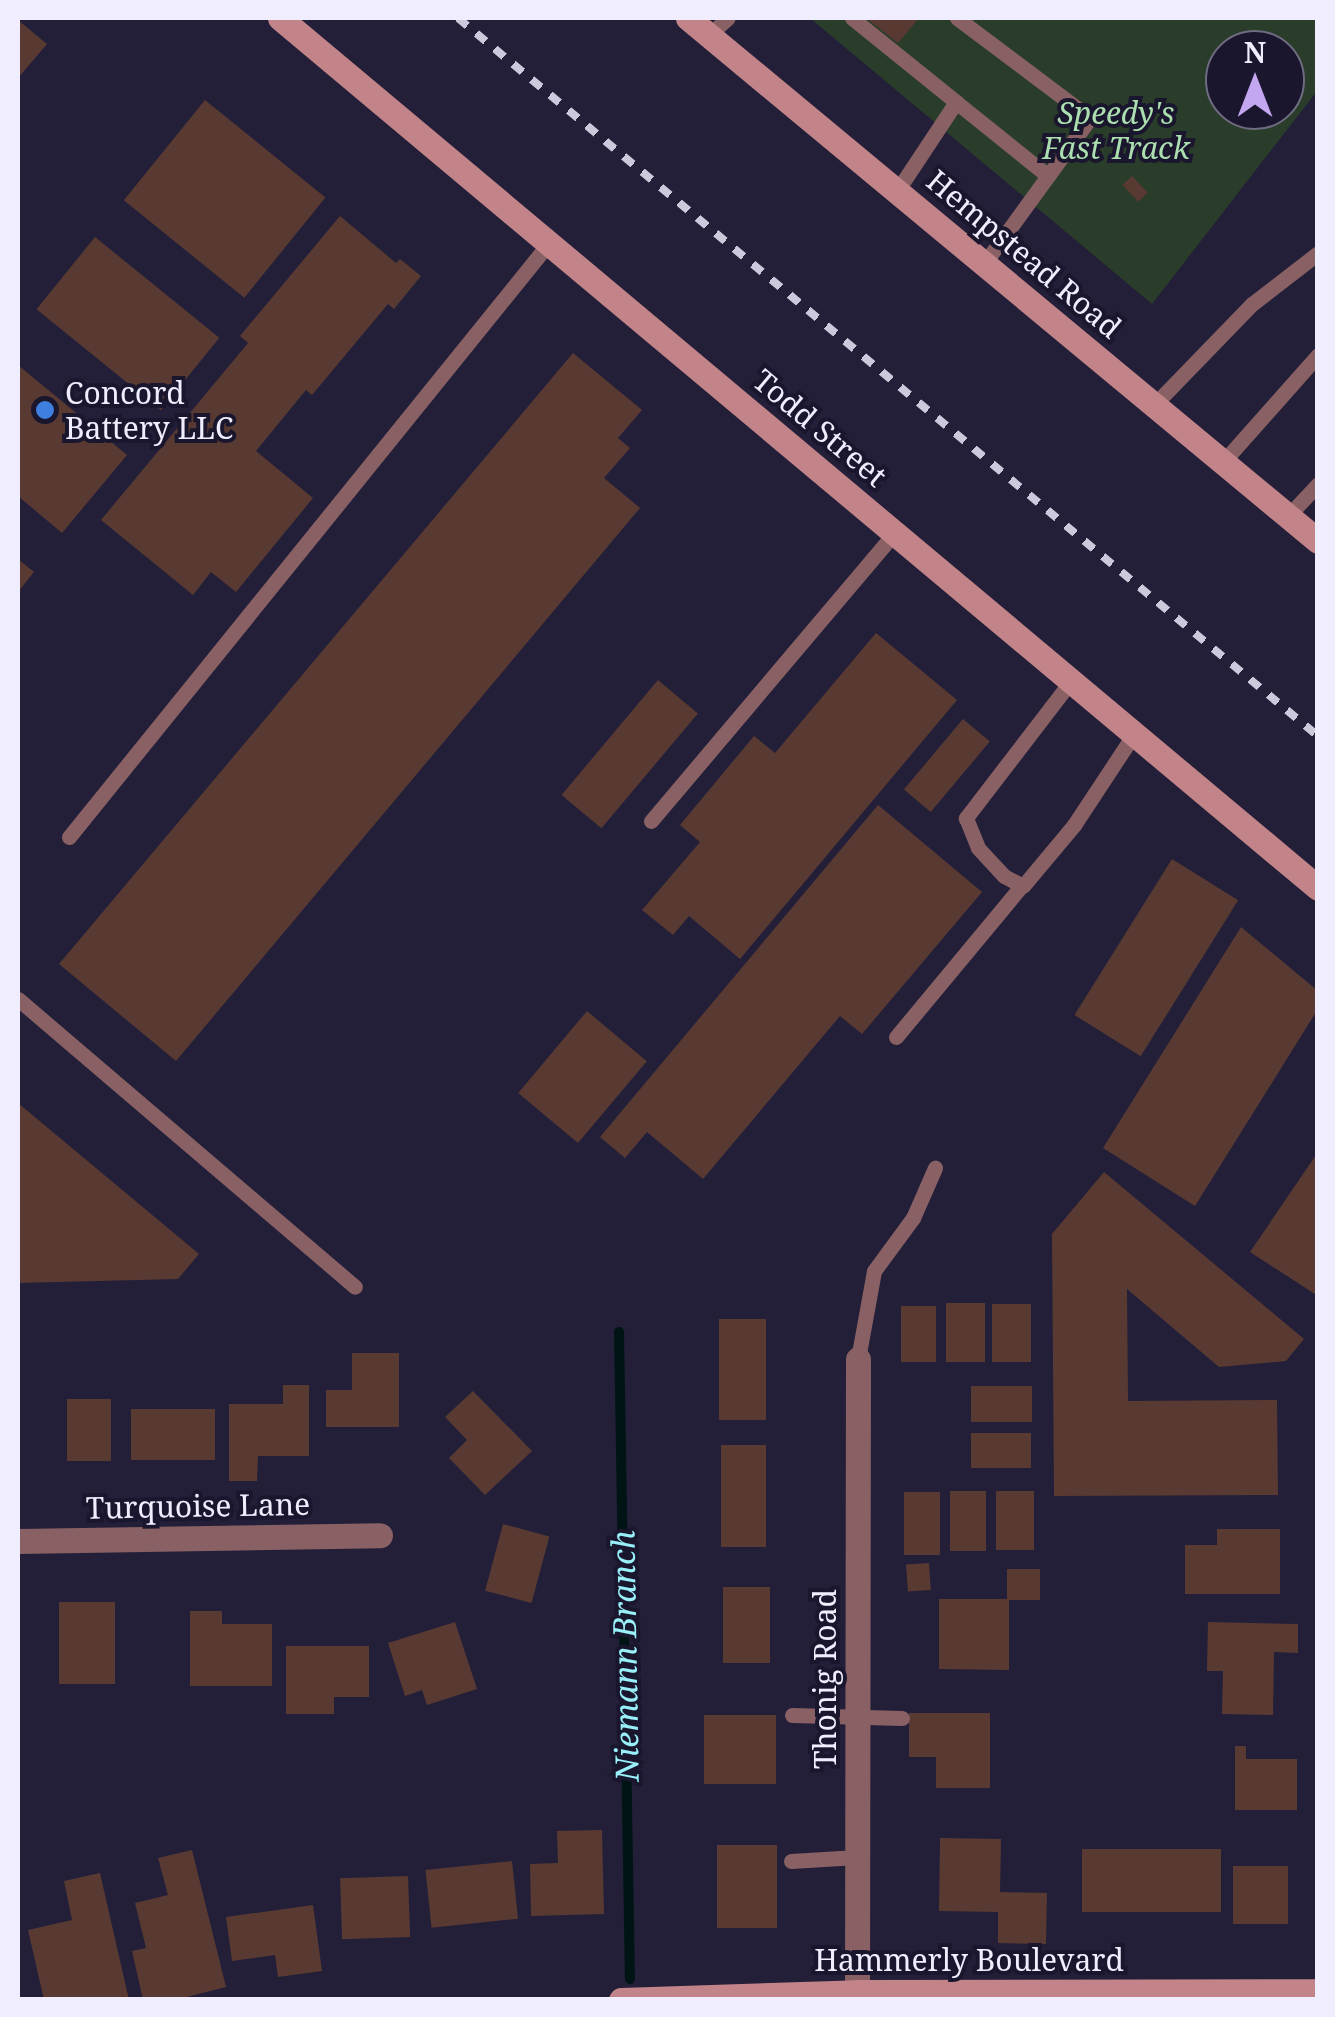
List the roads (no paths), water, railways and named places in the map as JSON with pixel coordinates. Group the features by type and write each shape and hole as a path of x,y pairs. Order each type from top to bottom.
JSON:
{"main road":[{"name":"Todd Street","path":"280,18 1318,888"},
{"name":"Hempstead Road","path":"688,18 719,26 897,191 1318,541"},
{"name":"Hammerly Boulevard","path":"621,2000 1318,1990"}],"street":[{"name":"Thonig Road","path":"858,1359 858,1996"},
{"name":"Turquoise Lane","path":"18,1541 380,1536"}],"lane":[{"path":"852,18 1048,176"},
{"path":"957,18 1090,118 984,264"},
{"path":"897,191 956,102"},
{"path":"69,837 549,243"},
{"path":"1154,405 1252,304 1318,253"},
{"path":"1223,462 1318,355"},
{"path":"1288,516 1318,484"},
{"path":"651,821 894,532"},
{"path":"1024,884 1004,876 978,848 966,818 1071,681"},
{"path":"896,1037 1074,825 1134,734"},
{"path":"18,999 355,1287"},
{"path":"858,1359 874,1272 913,1218 935,1168"},
{"path":"792,1715 902,1718"},
{"path":"791,1861 858,1856"}],"waterway":[{"name":"Niemann Branch","path":"619,1332 630,1979"}],"railway":[{"path":"458,18 1318,736"}],"place":[{"name":"Concord Battery LLC","path":"45,410"}],"park label":[{"name":"Speedy's Fast Track","path":"1116,130"}]}
